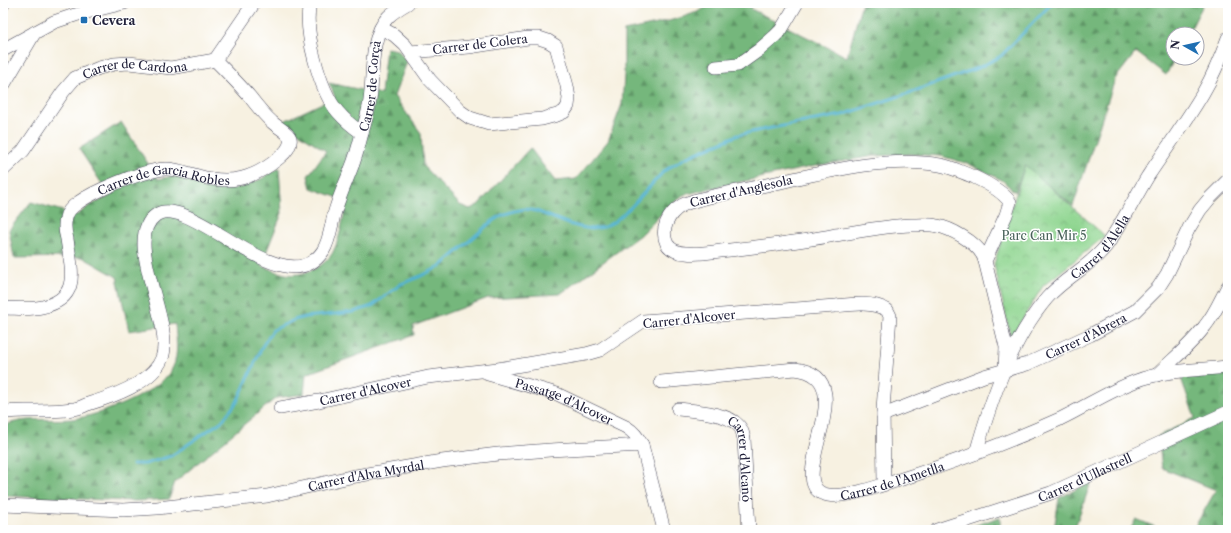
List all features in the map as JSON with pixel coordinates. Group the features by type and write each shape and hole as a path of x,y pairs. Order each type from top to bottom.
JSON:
{"street":[{"path":"3,50 54,22 75,14 124,3"},
{"path":"215,60 254,3"},
{"name":"Carrer de Corçà","path":"310,3 308,22 310,37 315,62 324,88 338,111 351,125 362,132 368,112 378,35 388,17 408,3"},
{"path":"716,67 738,65 759,50 781,30 797,3"},
{"name":"Carrer de Colera","path":"381,28 394,35 405,45 410,52 430,80 460,111 477,122 496,124 542,119 558,116 564,112 568,106 569,98 567,86 556,46 548,41 539,38 528,38 469,47 410,52"},
{"path":"3,86 35,32"},
{"name":"Carrer d'Alella","path":"976,453 992,402 1005,370 1018,342 1030,322 1047,298 1073,274 1090,262 1105,247 1138,193 1204,92 1228,38"},
{"name":"Carrer de Cardona","path":"3,170 23,151 63,92 75,78 99,68 114,64 129,63 171,68 215,60"},
{"name":"Carrer de Garcia Robles","path":"3,308 42,307 59,300 66,294 71,285 72,276 64,225 66,216 70,209 88,197 115,184 147,172 169,168 213,179 238,180 267,167 288,150 291,143 289,136 264,115 235,80 215,60"},
{"path":"3,413 23,410 46,411 75,409 113,396 148,376 158,366 162,358 165,338 150,277 144,239 147,225 151,219 160,212 166,210 185,215 253,254 275,263 298,266 313,260 322,252 329,237 335,210 351,169 362,132"},
{"name":"Carrer d'Anglesola","path":"985,261 1006,215 1010,202 998,190 981,180 940,165 908,163 868,166 835,171 723,194 682,205 670,215 667,220 665,230 667,243 670,248 677,252 693,254 779,244 878,227 899,225 936,225 946,228 967,240 982,254 985,261 1006,347 1005,370"},
{"name":"Carrer d'Abrera","path":"883,415 984,376 1026,364 1054,352 1135,311 1158,288 1167,274 1189,228 1200,210 1228,180"},
{"path":"1157,375 1192,342 1206,325 1228,286"},
{"name":"Carrer d'Alcover","path":"280,408 319,401 428,376 511,367 586,354 600,350 643,321 860,304 875,305 887,310 890,316 883,415 884,484"},
{"name":"Carrer de l'Ametlla","path":"661,382 795,369 804,370 811,373 822,382 826,395 813,464 813,482 815,487 823,494 836,495 855,492 884,484 976,453 1035,430 1135,381 1157,375 1228,367"},
{"name":"Passatge d'Alcover","path":"478,371 557,394 626,427 634,432 642,445"},
{"name":"Carrer d'Alcanó","path":"678,409 725,417 733,420 742,429 744,439 749,530"},
{"name":"Carrer d'Ullastrell","path":"937,530 1051,493 1228,412"},
{"path":"642,445 664,530"},
{"name":"Carrer d'Alva Myrdal","path":"3,505 123,510 157,508 267,496 313,487 350,477 449,460 498,454 642,445"}],"green space":[{"path":"711,3 754,3 751,9 847,57 862,3 1204,3 1192,26 1165,26 1165,66 1171,66 1166,75 1136,52 1115,79 1073,206 1025,166 1015,192 1002,180 969,164 941,156 910,154 874,156 815,166 683,195 665,210 644,232 560,294 488,298 413,326 414,335 306,374 304,394 276,398 175,482 169,499 135,501 3,496 3,426 28,420 72,419 113,408 143,394 156,385 167,376 175,362 177,346 175,324 129,331 117,277 82,257 14,258 9,230 31,202 77,215 89,206 110,196 79,149 121,122 158,179 175,176 212,187 230,189 242,187 261,179 279,168 282,213 261,265 285,274 292,275 305,273 324,263 333,252 340,233 347,201 311,188 308,176 326,151 282,122 335,97 329,83 381,94 386,48 398,50 407,62 394,96 421,133 423,166 460,205 470,209 478,205 530,148 555,181 576,179 608,141 622,104 624,76 624,31 684,17 705,8"},
{"name":"Parc Can Mir 5","path":"1025,165 1105,236 1043,286 1012,336 1010,334 994,264"},
{"path":"1228,373 1228,530 1193,530 1216,490 1162,468 1158,436 1195,418 1181,378"},
{"path":"1091,482 1074,530 1054,530 1059,498"},
{"path":"1000,517 1000,530 961,530"},
{"path":"1136,519 1163,530 1130,530"}],"waterway":[{"path":"133,464 145,464 171,456 222,421 237,402 263,345 273,330 294,320 305,317 354,312 372,306 401,284 441,266 491,222 502,215 525,209 536,211 580,227 592,229 604,227 614,222 632,206 664,171 685,158 738,135 842,115 909,93 980,67 1001,56 1052,3"}],"place":[{"name":"Cevera","path":"84,20"}]}
